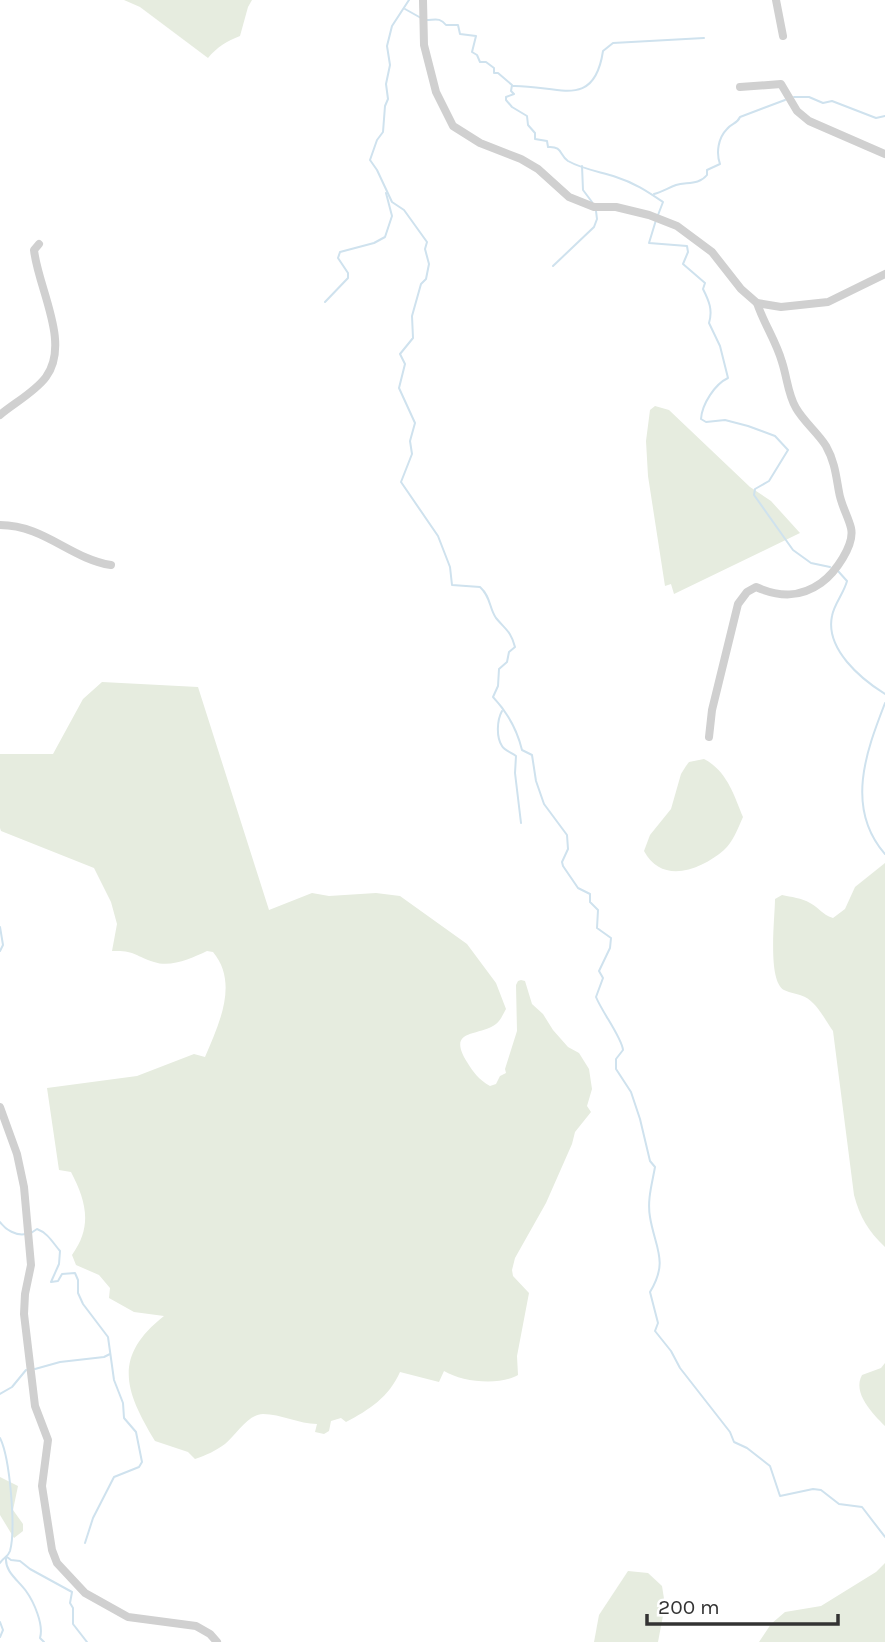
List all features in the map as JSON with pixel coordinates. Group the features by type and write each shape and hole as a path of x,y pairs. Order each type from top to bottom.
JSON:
{"street":[{"path":"423,0 424,44 436,92 453,126 480,143 521,159 538,169 569,197 594,207 616,207 649,215 677,226 712,252 741,289 757,303 783,363 794,406 824,444 832,459 839,493 851,528 851,538 846,551 828,578 813,589 785,596 756,587 747,592 738,604 712,710 709,737"},
{"path":"776,0 783,36"},
{"path":"740,87 780,84 797,111 809,121 885,154"},
{"path":"0,415 46,378 57,354 35,260 34,250 39,244"},
{"path":"757,303 781,307 828,302 885,274"},
{"path":"0,525 15,525 38,532 100,563 111,565"},
{"path":"0,1107 17,1154 24,1187 31,1265 24,1314 35,1406 48,1440 42,1486 52,1550 57,1563 85,1592 128,1617 196,1626 210,1634 217,1642"}],"shaded area":[{"path":"124,0 252,0 240,36 223,45 208,58 140,7"},
{"path":"655,406 669,410 750,487 771,501 800,533 674,594 671,584 665,586 648,476 646,441 650,410"},
{"path":"102,682 198,687 269,910 312,893 329,896 376,893 400,896 467,944 496,983 506,1009 496,1024 467,1035 462,1038 460,1044 467,1062 482,1081 490,1086 496,1084 500,1076 506,1073 517,1031 516,985 521,980 525,981 532,1004 568,1047 579,1053 589,1069 592,1089 587,1106 591,1112 575,1132 546,1203 515,1258 512,1270 513,1276 529,1293 517,1356 518,1375 501,1381 481,1381 460,1378 444,1371 439,1382 400,1372 378,1402 346,1422 341,1418 331,1421 329,1431 324,1434 315,1432 317,1424 263,1414 252,1417 225,1444 195,1459 188,1452 155,1441 136,1406 131,1390 130,1360 147,1331 164,1316 134,1312 109,1298 110,1288 99,1275 76,1265 72,1255 83,1234 85,1214 71,1172 59,1170 47,1088 137,1076 194,1054 205,1057 221,1017 226,990 225,977 213,952 207,951 181,961 161,964 130,952 112,951 117,924 111,902 94,868 1,831 0,828 0,754 53,754 83,699"},
{"path":"704,759 724,777 743,817 730,843 715,857 682,871 661,868 652,862 644,851 650,835 671,809 686,766 689,762"},
{"path":"885,863 885,1247 865,1223 854,1195 833,1031 810,1000 784,990 779,984 775,974 773,948 775,899 782,895 804,900 833,918 845,909 855,887"},
{"path":"885,1363 885,1426 865,1403 860,1382 862,1375 881,1368"},
{"path":"0,1477 18,1486 13,1510 23,1524 23,1531 14,1538 0,1515"},
{"path":"885,1563 885,1642 759,1642 771,1624 785,1612 821,1606 876,1572"},
{"path":"628,1571 648,1573 662,1586 665,1605 658,1642 594,1642 599,1615"}],"waterway":[{"path":"409,0 392,26 387,46 390,65 386,84 388,99 383,132 370,160 392,202 404,210 427,242 425,249 429,264 412,316 413,338 400,354 405,364 399,388 415,423 410,441 412,454 401,482 438,536 450,567 452,585 480,587 496,618 512,637 515,647 509,652 507,662 499,669 498,686 493,697 511,721 522,750 532,755 536,781 544,804 567,835 568,849 563,866 578,888 590,894 590,902 598,910 597,928 611,938 610,948 599,971 603,978 596,997 622,1045 623,1050 616,1059 616,1069 631,1092 650,1161 655,1167 649,1204 660,1263 650,1292 658,1323 655,1331 730,1432 734,1442 747,1448 770,1466 780,1496 813,1489 821,1490 839,1504 862,1507 885,1537"},
{"path":"405,9 421,18"},
{"path":"426,20 458,25 460,34 476,36 472,52 480,62 486,62 494,68 494,73 498,73 512,85 511,91 514,94 506,97 506,100 527,116 535,139 547,141 548,147 559,149 565,159 573,164 623,179 647,191 663,202 658,215"},
{"path":"513,86 571,91 591,82 598,70 603,51 613,43 704,38"},
{"path":"794,97 809,97 823,103 832,101 876,118 885,116"},
{"path":"654,194 704,178 707,170 720,164 719,146 729,127 740,117 785,100"},
{"path":"582,166 583,190 592,202"},
{"path":"325,302 348,278 348,273 338,258 340,252 374,243 385,237 392,216 386,193"},
{"path":"553,266 594,227 596,211"},
{"path":"656,220 649,243 687,246 688,252 683,264 705,283 703,289 709,302 709,323 720,346 728,378 710,395 701,419 706,422 725,420 748,426 775,436 788,450 769,481 755,489 754,495 793,550 811,563 830,567"},
{"path":"838,571 847,581 832,616 834,640 847,662 885,694"},
{"path":"885,703 866,760 862,799 865,818 885,854"},
{"path":"502,711 498,733 503,747 516,756 515,773 521,823"},
{"path":"0,927 3,945 0,951"},
{"path":"0,1222 12,1232 26,1234"},
{"path":"31,1233 37,1229 41,1231 60,1251 59,1264 51,1282 58,1281 62,1274 75,1273 83,1304 108,1337 114,1380 123,1403 124,1418 136,1432 142,1462 139,1467 114,1477 93,1518 85,1543"},
{"path":"35,1369 110,1354"},
{"path":"0,1394 12,1387 26,1370"},
{"path":"0,1438 9,1477 12,1511 10,1551 0,1563"},
{"path":"7,1557 20,1561 72,1592 70,1603 73,1608 73,1624 87,1642"},
{"path":"6,1558 10,1572 35,1607 41,1627 40,1638 44,1642"},
{"path":"0,1622 3,1630 0,1637"}]}
